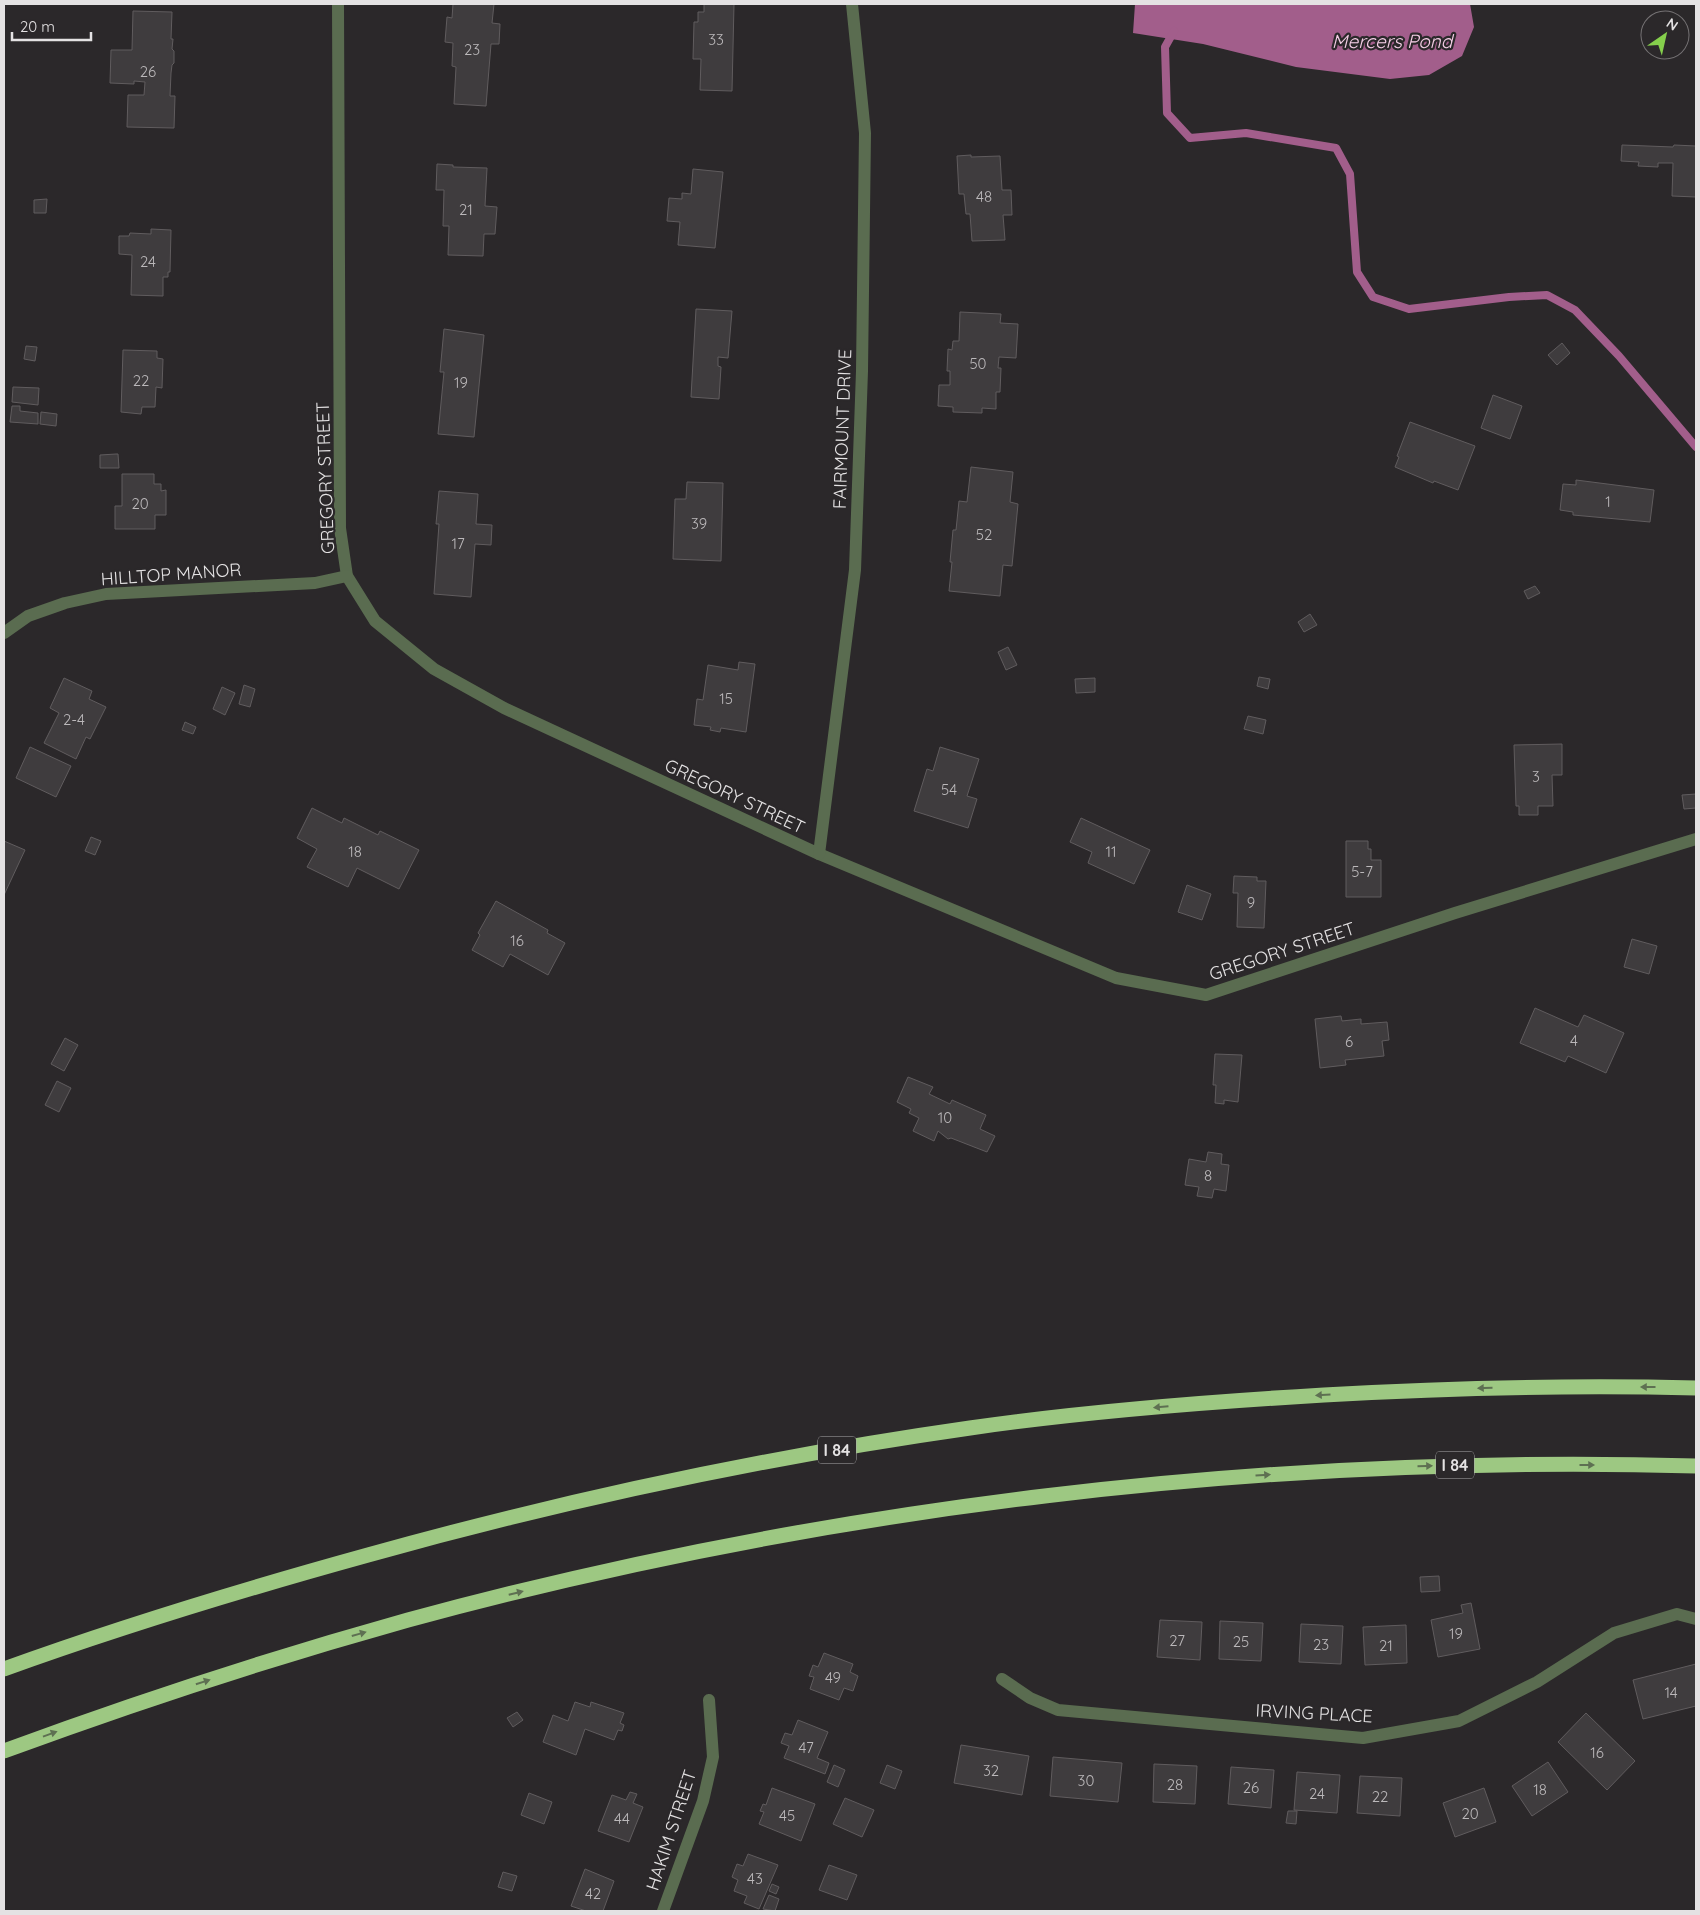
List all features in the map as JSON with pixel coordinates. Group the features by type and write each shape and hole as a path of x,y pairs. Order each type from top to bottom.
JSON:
{"highway":[{"name":"I 84","path":"4,1670 140,1623 277,1580 548,1507 688,1477 869,1444 970,1428 1108,1412 1249,1400 1533,1387 1696,1388"},
{"name":"I 84","path":"4,1751 230,1673 402,1622 581,1577 791,1534 1007,1501 1214,1478 1477,1464 1696,1466"}],"street":[{"name":"GREGORY STREET","path":"338,4 340,528 347,576 375,621 434,669 504,708 819,854 1116,978 1206,995 1455,912 1696,840"},
{"name":"FAIRMOUNT DRIVE","path":"819,854 855,560 862,361 865,133 852,4"},
{"name":"HILLTOP MANOR","path":"4,633 28,616 65,603 106,594 315,583 347,576"},
{"name":"IRVING PLACE","path":"1002,1679 1030,1698 1058,1710 1363,1738 1459,1721 1537,1682 1614,1633 1677,1614 1696,1618"},
{"name":"HAKIM STREET","path":"663,1911 705,1792 713,1757 710,1700"}],"water":[{"name":"Mercers Pond","path":"1135,4 1470,4 1474,27 1462,56 1429,75 1390,79 1296,67 1203,44 1133,33"}],"building":[{"path":"453,4 494,4 492,23 500,24 499,44 491,44 486,106 454,104 456,67 452,66 453,43 445,42 447,17 452,18"},
{"path":"704,4 734,4 732,91 700,90 701,59 693,59 694,22 698,22 698,12 704,12"},
{"path":"133,11 172,12 171,39 173,39 174,63 171,73 170,96 175,96 174,128 127,127 128,95 144,95 145,82 134,81 134,84 110,83 111,50 132,50"},
{"path":"1622,145 1696,146 1696,197 1672,196 1673,163 1658,163 1658,167 1638,166 1639,162 1621,161"},
{"path":"971,155 971,157 1000,156 1002,190 1011,190 1012,215 1003,215 1005,240 972,241 970,214 966,214 964,194 959,194 957,156"},
{"path":"437,164 453,165 453,167 487,168 485,206 497,207 495,234 484,234 483,256 448,255 449,226 443,226 444,190 436,190"},
{"path":"693,169 723,172 715,248 678,245 680,222 667,221 669,198 682,199 682,193 691,194"},
{"path":"47,199 46,213 34,213 34,200"},
{"path":"151,229 171,230 170,272 168,272 168,277 163,277 163,296 131,295 132,255 119,254 119,236 129,236 130,233 151,234"},
{"path":"696,309 732,311 728,358 718,357 718,366 721,367 719,399 691,397"},
{"path":"960,312 1001,314 1000,323 1018,324 1016,358 999,357 998,368 1001,368 1000,392 996,392 996,409 982,408 982,413 953,412 953,407 938,406 939,385 950,385 950,371 947,371 948,349 952,350 953,341 959,341"},
{"path":"444,329 484,335 474,437 438,434 444,372 440,372"},
{"path":"1562,343 1570,353 1557,365 1548,355"},
{"path":"26,346 37,347 35,361 24,359"},
{"path":"123,350 157,351 157,358 163,359 162,388 156,387 155,407 142,407 141,414 121,412"},
{"path":"13,387 39,388 38,405 12,402"},
{"path":"1493,395 1522,406 1510,439 1481,428"},
{"path":"12,406 20,406 20,411 38,413 38,424 10,422"},
{"path":"41,412 57,414 56,426 40,424"},
{"path":"1410,422 1475,446 1458,490 1434,481 1433,483 1395,467 1399,457 1397,456"},
{"path":"118,454 119,468 100,468 100,455"},
{"path":"971,467 1013,472 1010,502 1018,504 1012,566 1003,565 1000,596 949,591 953,530 956,530 959,501 967,502"},
{"path":"122,474 154,474 154,484 161,484 161,491 166,490 166,515 155,515 155,529 115,529 115,506 122,506"},
{"path":"1576,480 1654,490 1650,522 1573,515 1573,512 1560,510 1563,484 1576,485"},
{"path":"687,482 723,483 721,561 673,559 675,499 686,499"},
{"path":"439,491 478,494 476,524 492,525 491,545 475,544 471,597 434,594 439,524 436,524"},
{"path":"1535,586 1540,593 1528,599 1524,591"},
{"path":"1310,614 1317,625 1304,632 1298,622"},
{"path":"1008,647 1017,665 1006,670 998,652"},
{"path":"739,662 755,664 746,732 721,728 720,732 710,730 711,727 694,725 697,699 703,700 708,665 738,670"},
{"path":"1259,677 1270,679 1268,689 1257,686"},
{"path":"64,678 92,691 89,699 106,707 90,739 86,737 76,759 44,743 59,713 50,708"},
{"path":"1095,678 1095,692 1076,693 1075,679"},
{"path":"244,685 255,689 250,707 239,704"},
{"path":"222,687 235,693 225,715 213,709"},
{"path":"1248,716 1266,720 1263,734 1244,729"},
{"path":"185,722 196,727 193,734 182,730"},
{"path":"1562,744 1562,775 1552,775 1553,806 1538,806 1538,815 1519,815 1519,806 1516,806 1514,745"},
{"path":"30,747 71,766 56,797 16,778"},
{"path":"940,747 979,759 967,796 977,799 968,828 914,811 927,769 933,771"},
{"path":"1696,794 1696,808 1684,809 1682,795"},
{"path":"312,808 342,823 344,818 378,835 380,831 419,850 399,889 357,868 348,887 307,867 317,849 297,838"},
{"path":"1081,818 1150,850 1134,884 1088,863 1092,852 1070,842"},
{"path":"91,837 101,841 95,855 85,851"},
{"path":"4,841 25,850 4,895"},
{"path":"1346,841 1368,841 1368,849 1371,849 1371,860 1381,860 1381,897 1346,897"},
{"path":"1234,876 1257,877 1257,881 1266,881 1264,928 1237,927 1238,893 1233,893"},
{"path":"1187,885 1211,894 1202,920 1178,912"},
{"path":"496,901 548,930 547,933 565,943 548,975 510,954 503,967 472,950 480,935 478,933"},
{"path":"1632,939 1657,946 1649,974 1624,967"},
{"path":"1535,1008 1578,1027 1584,1015 1624,1033 1606,1073 1568,1056 1565,1062 1520,1043"},
{"path":"1341,1016 1342,1021 1361,1019 1361,1024 1387,1022 1389,1040 1382,1041 1384,1056 1345,1060 1346,1065 1320,1068 1315,1019"},
{"path":"65,1038 78,1045 64,1071 51,1064"},
{"path":"1215,1054 1242,1055 1238,1102 1224,1100 1224,1104 1215,1103 1216,1085 1213,1085"},
{"path":"908,1077 933,1087 929,1094 950,1104 952,1100 986,1115 980,1129 995,1136 987,1152 951,1138 948,1139 938,1131 934,1141 913,1131 919,1118 909,1113 911,1109 897,1102"},
{"path":"57,1081 71,1088 59,1112 45,1105"},
{"path":"1208,1152 1222,1154 1221,1164 1229,1165 1226,1191 1214,1189 1212,1198 1197,1196 1199,1187 1185,1185 1189,1159 1206,1162"},
{"path":"1439,1576 1440,1591 1421,1592 1420,1577"},
{"path":"1471,1603 1480,1649 1438,1657 1431,1620 1463,1613 1461,1605"},
{"path":"1160,1620 1202,1622 1200,1660 1157,1657"},
{"path":"1220,1621 1263,1623 1261,1661 1219,1659"},
{"path":"1301,1624 1343,1626 1341,1664 1299,1662"},
{"path":"1406,1625 1407,1663 1365,1665 1363,1627"},
{"path":"824,1653 853,1664 850,1672 858,1676 853,1691 844,1688 839,1700 810,1689 814,1677 809,1676 813,1665 818,1667"},
{"path":"1696,1664 1696,1706 1643,1719 1633,1680"},
{"path":"575,1702 590,1707 591,1702 624,1713 620,1723 624,1725 622,1731 618,1730 614,1740 585,1729 576,1755 543,1742 553,1715 568,1721"},
{"path":"517,1712 523,1720 513,1727 507,1718"},
{"path":"1586,1713 1635,1761 1607,1790 1558,1742"},
{"path":"798,1720 828,1732 817,1758 829,1763 825,1774 784,1758 789,1746 781,1743 785,1733 792,1735"},
{"path":"961,1745 1029,1756 1022,1795 954,1783"},
{"path":"1053,1757 1122,1763 1118,1802 1050,1796"},
{"path":"1548,1762 1568,1792 1532,1816 1512,1786"},
{"path":"1154,1764 1197,1766 1195,1804 1153,1802"},
{"path":"834,1765 845,1770 838,1787 827,1782"},
{"path":"887,1765 902,1771 895,1789 880,1783"},
{"path":"1231,1767 1274,1770 1271,1808 1228,1804"},
{"path":"1297,1772 1340,1775 1337,1813 1294,1810"},
{"path":"1360,1776 1402,1778 1400,1816 1357,1813"},
{"path":"772,1788 815,1804 801,1841 759,1824 764,1812 760,1811 763,1804 766,1805"},
{"path":"1484,1788 1496,1822 1455,1837 1443,1803"},
{"path":"630,1792 637,1794 633,1803 643,1807 629,1842 598,1831 612,1795 626,1800"},
{"path":"529,1793 552,1802 544,1824 521,1815"},
{"path":"845,1798 874,1810 862,1837 833,1824"},
{"path":"1288,1811 1297,1811 1296,1824 1286,1823"},
{"path":"748,1854 778,1865 759,1909 744,1903 747,1896 734,1891 738,1880 732,1877 737,1864 743,1866"},
{"path":"829,1865 857,1875 847,1900 819,1890"},
{"path":"585,1869 614,1881 603,1911 586,1911 571,1906"},
{"path":"503,1872 517,1876 512,1891 498,1887"},
{"path":"772,1884 779,1887 776,1894 769,1891"},
{"path":"769,1895 779,1899 775,1911 763,1909"}],"waterway":[{"path":"1174,31 1165,47 1167,113 1190,138 1246,133 1336,148 1350,174 1357,272 1373,297 1409,309 1509,297 1547,295 1575,310 1619,356 1696,447"}]}
